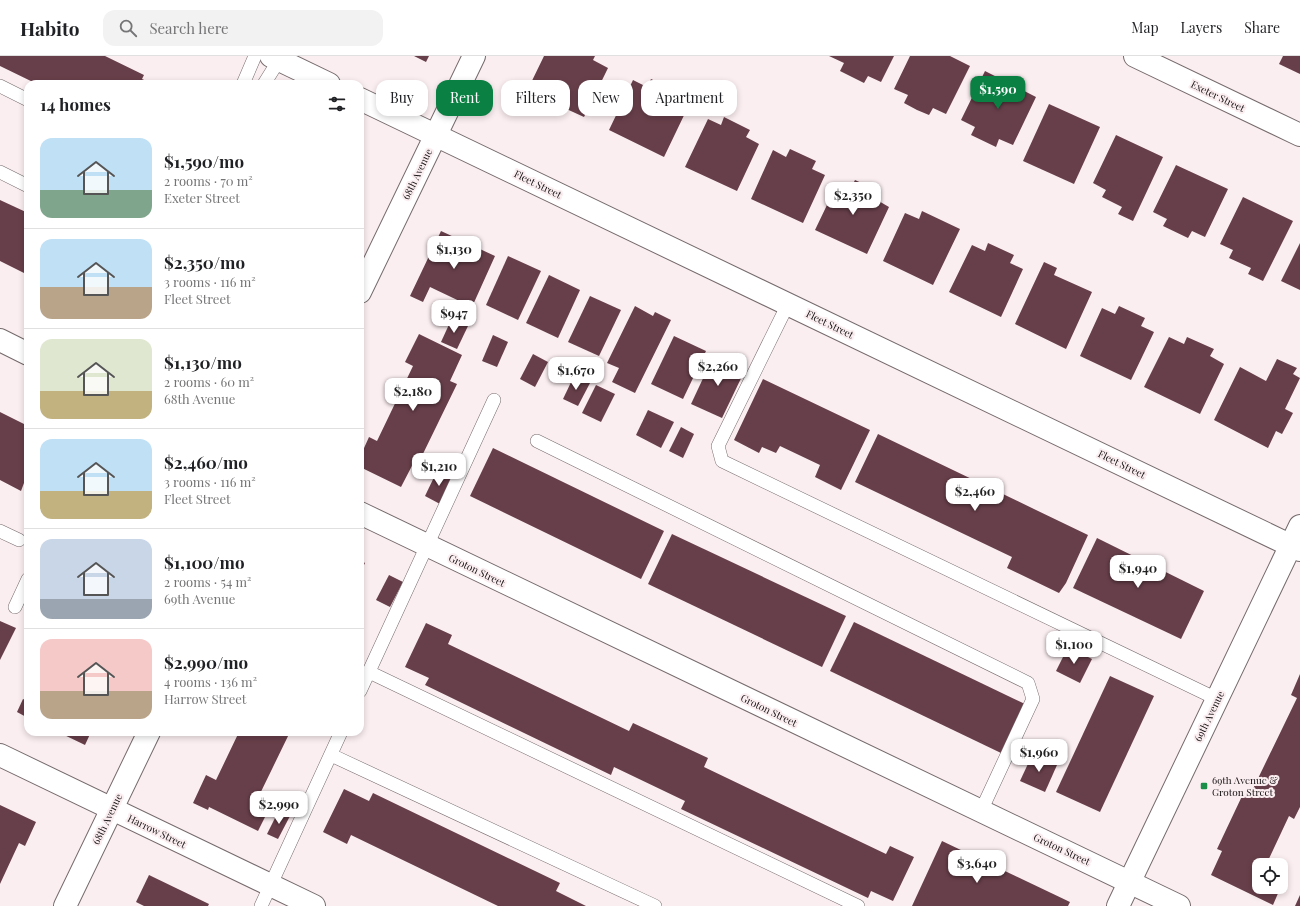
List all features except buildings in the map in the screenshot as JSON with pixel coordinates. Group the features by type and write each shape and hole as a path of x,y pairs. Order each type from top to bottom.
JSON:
{"street":[{"name":"68th Avenue","path":"364,284 474,56"},
{"name":"Exeter Street","path":"1135,56 1300,135"},
{"path":"275,58 321,80"},
{"name":"Fleet Street","path":"364,101 788,304 1297,540"},
{"path":"0,340 24,352"},
{"name":"Groton Street","path":"364,515 1179,906"},
{"name":"69th Avenue","path":"1118,906 1217,699 1297,540"},
{"name":"68th Avenue","path":"65,906 147,736"},
{"name":"Harrow Street","path":"0,755 314,906"}],"lane":[{"path":"245,80 255,56"},
{"path":"266,80 275,58"},
{"path":"0,86 24,98"},
{"path":"0,172 24,184"},
{"path":"788,304 718,446 722,461 1217,699"},
{"path":"364,683 494,400"},
{"path":"537,441 1028,683 1033,699 981,811"},
{"path":"0,531 19,540"},
{"path":"15,607 24,588"},
{"path":"369,672 858,906"},
{"path":"261,906 339,736"},
{"path":"331,755 654,906"}],"place":[{"name":"69th Avenue & Groton Street","path":"1204,786"}]}
